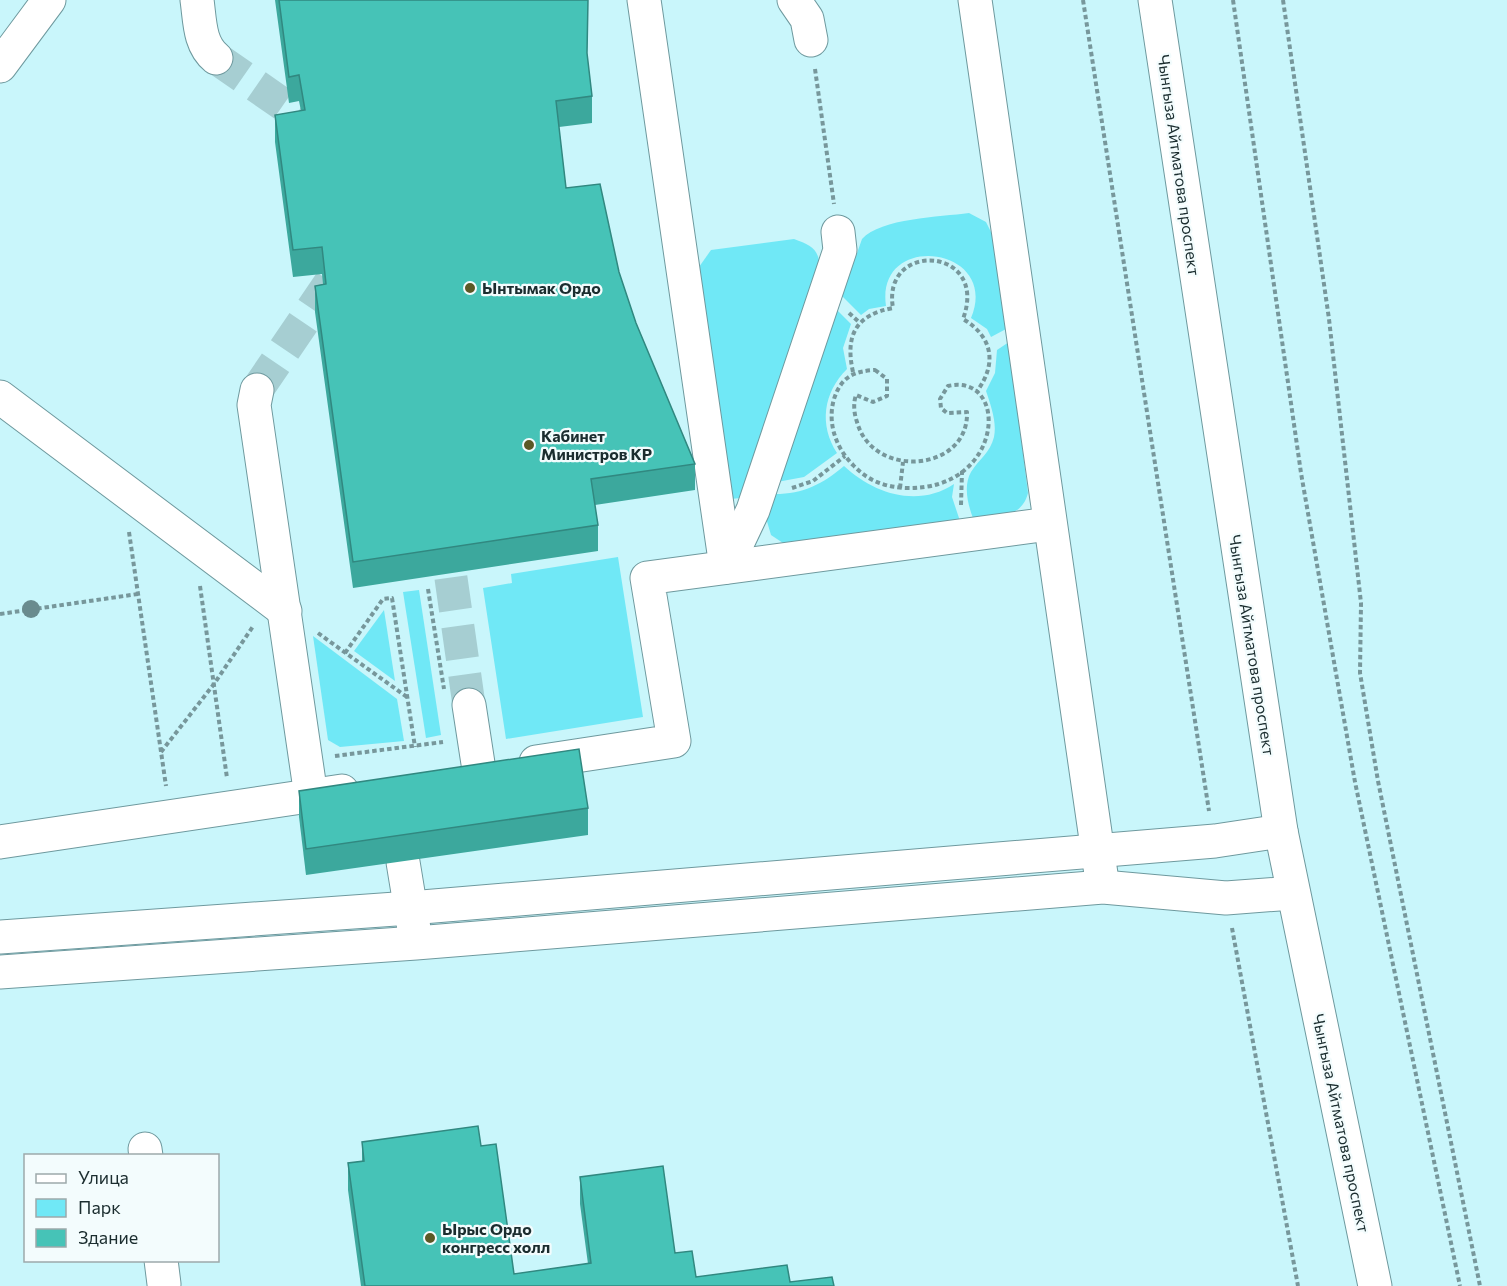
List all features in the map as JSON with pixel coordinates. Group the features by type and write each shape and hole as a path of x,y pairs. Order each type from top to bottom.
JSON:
{"street":[{"path":"0,66 50,0"},
{"path":"197,0 203,40 208,52 216,58"},
{"path":"644,0 726,567"},
{"path":"794,0 807,19 811,40"},
{"path":"975,0 1048,524 1103,887"},
{"name":"Чынгыза Айтматова проспект","path":"1155,0 1281,831 1375,1286"},
{"path":"726,567 753,510 840,250 838,232"},
{"path":"257,390 254,405 272,614 311,796"},
{"path":"0,397 272,614"},
{"path":"446,775 674,741 647,578 1048,524"},
{"path":"457,700 479,770"},
{"path":"0,842 368,787"},
{"path":"0,937 410,908 1215,841 1281,831"},
{"path":"403,862 416,943"},
{"path":"0,972 416,943 1103,887 1226,898 1293,892"}],"path":[{"path":"1083,0 1215,841"},
{"path":"1233,0 1301,473 1353,770 1460,1286"},
{"path":"1283,0 1329,319 1361,603 1360,673 1378,781 1480,1286"},
{"path":"811,40 838,232"},
{"path":"854,372 850,343 860,323 871,313 893,309 891,297 893,284 899,274 909,266 935,260 948,263 958,271 965,282 968,296 963,319 976,327 984,336 990,361 988,374 977,391"},
{"path":"875,370 887,378 887,396 873,402 856,395 854,411 862,435 869,445 889,459 903,462 928,460 940,456 950,449 964,430 967,412 947,413 941,408 940,399 943,391 957,384 977,391 984,402 989,428 987,440 974,462 943,483 930,487 900,488 876,482 864,476 845,456 834,434 832,409 840,385 854,372 875,370"},
{"path":"761,485 776,489 802,486 827,472 845,456"},
{"path":"900,488 903,462"},
{"path":"129,528 167,795"},
{"path":"200,582 228,786"},
{"path":"428,589 457,700"},
{"path":"0,614 138,594"},
{"path":"345,653 383,599 392,598 415,747"},
{"path":"160,752 272,614 345,653 407,698"},
{"path":"329,754 339,757 452,741"},
{"path":"1226,898 1298,1286"}],"green space":[{"path":"969,213 986,222 993,236 1006,329 991,337 987,329 971,318 976,294 969,275 954,263 936,256 916,257 899,266 888,282 886,306 869,309 861,315 842,296 862,239 871,232 912,220"},
{"path":"794,239 805,243 816,252 820,268 741,498 730,499 699,267 711,250"},
{"path":"837,310 851,324 843,348 847,369 833,388 826,410 828,431 837,453 804,477 777,482"},
{"path":"1009,342 1028,493 1025,502 1014,512 1007,515 973,518 969,507 967,483 971,472 990,447 994,437 993,414 986,391 995,373 997,350"},
{"path":"844,466 869,484 897,494 926,495 954,484 952,497 960,521 786,545 771,535 766,518 775,494 785,494 812,487"},
{"path":"618,557 643,717 506,739 483,588 512,583 511,574"},
{"path":"419,590 441,735 426,738 403,592"},
{"path":"384,610 395,681 354,651"},
{"path":"313,636 397,699 404,741 340,747 328,740"}],"building":[{"name":"Ынтымак Ордо","path":"279,0 588,0 587,53 592,96 556,101 566,188 600,184 619,272 636,323 695,464 591,479 598,525 353,562 315,286 326,284 322,247 293,250 275,115 305,110 299,75 289,77"},
{"path":"579,749 588,808 306,849 299,791"},
{"path":"478,1126 481,1146 496,1144 514,1274 591,1263 580,1177 663,1166 675,1253 692,1251 696,1277 787,1265 790,1282 832,1277 834,1286 365,1286 348,1163 364,1161 362,1142"}],"tunnel":[{"path":"216,58 330,137"},
{"path":"257,390 340,268"},
{"path":"444,529 469,705"}],"place":[{"name":"Ынтымак Ордо","path":"470,288"},
{"name":"Кабинет Министров КР","path":"529,445"},
{"name":"Ырыс Ордо конгресс холл","path":"430,1238"}]}
